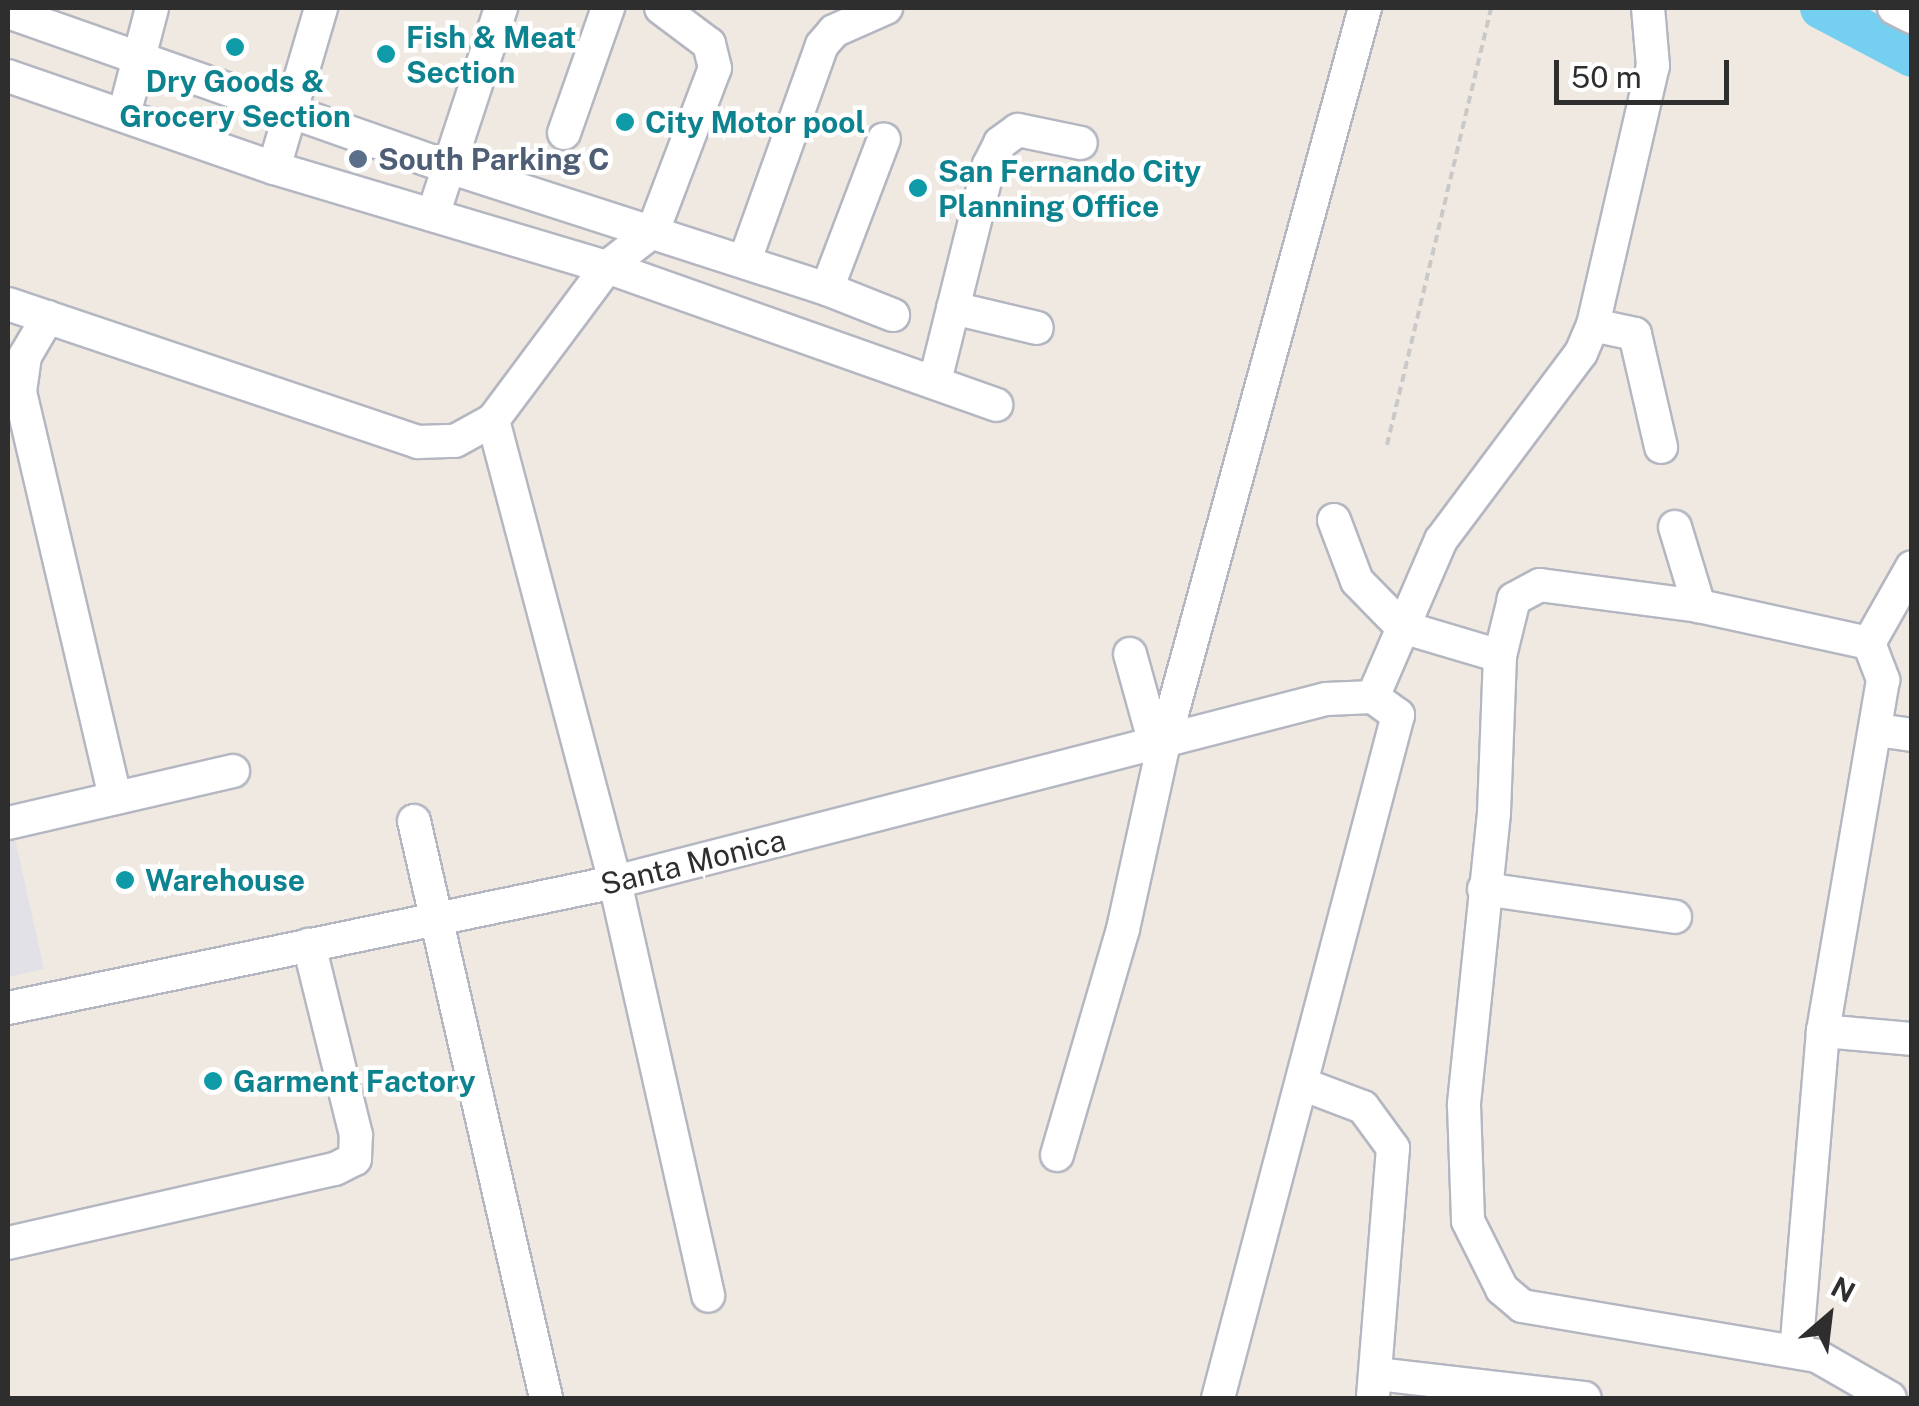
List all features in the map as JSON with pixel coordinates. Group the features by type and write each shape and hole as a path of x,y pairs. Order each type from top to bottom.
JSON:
{"street":[{"path":"124,115 152,8"},
{"path":"274,168 287,108 321,8"},
{"path":"433,215 501,8"},
{"path":"564,133 608,8"},
{"path":"8,304 418,442 455,441 493,420 606,267 653,230 715,68 709,44 661,8"},
{"path":"745,260 822,45 834,32 886,8"},
{"path":"1057,1155 1132,896 1160,744 1365,8"},
{"path":"1218,1398 1398,715 1373,697 1440,540 1581,354 1593,325 1616,247 1653,66 1648,8"},
{"path":"1894,8 1912,16"},
{"path":"8,12 138,54 448,167 745,260 893,315"},
{"path":"8,76 274,168 606,267 996,405"},
{"path":"934,381 989,165 1000,143 1018,130 1082,143"},
{"path":"827,289 884,139"},
{"path":"953,308 1037,328"},
{"path":"48,317 25,356 20,392 115,798"},
{"path":"1593,325 1635,334 1660,447"},
{"path":"493,420 615,882 708,1296"},
{"path":"1334,520 1358,582 1402,627 1500,656"},
{"path":"1674,527 1699,606"},
{"path":"1869,643 1912,567"},
{"path":"1869,643 1699,606 1528,586 1514,599 1500,656 1464,1105 1468,1221 1502,1290 1550,1315 1796,1351 1831,1362 1890,1398"},
{"path":"1796,1351 1823,1031 1884,680 1869,643"},
{"path":"1130,654 1160,744"},
{"name":"Santa Monica","path":"8,1008 615,882 1326,699 1373,697"},
{"path":"1877,730 1912,735"},
{"path":"8,822 234,771"},
{"path":"414,821 440,918 546,1398"},
{"path":"1484,889 1675,916"},
{"path":"8,1243 335,1169 355,1159 356,1135 309,944"},
{"path":"1823,1031 1912,1039"},
{"path":"1302,1084 1363,1108 1393,1148 1375,1386 1585,1398"}],"path":[{"path":"1387,444 1491,8"}],"shaded area":[{"path":"14,834 44,969 8,977 8,836"}],"waterway":[{"path":"1821,8 1912,56"}],"place":[{"name":"Dry Goods & Grocery Section","path":"235,47"},
{"name":"Fish & Meat Section","path":"386,54"},
{"name":"City Motor pool","path":"625,122"},
{"name":"South Parking C","path":"358,159"},
{"name":"San Fernando City Planning Office","path":"918,188"},
{"name":"Warehouse","path":"125,880"},
{"name":"Garment Factory","path":"213,1081"}]}
